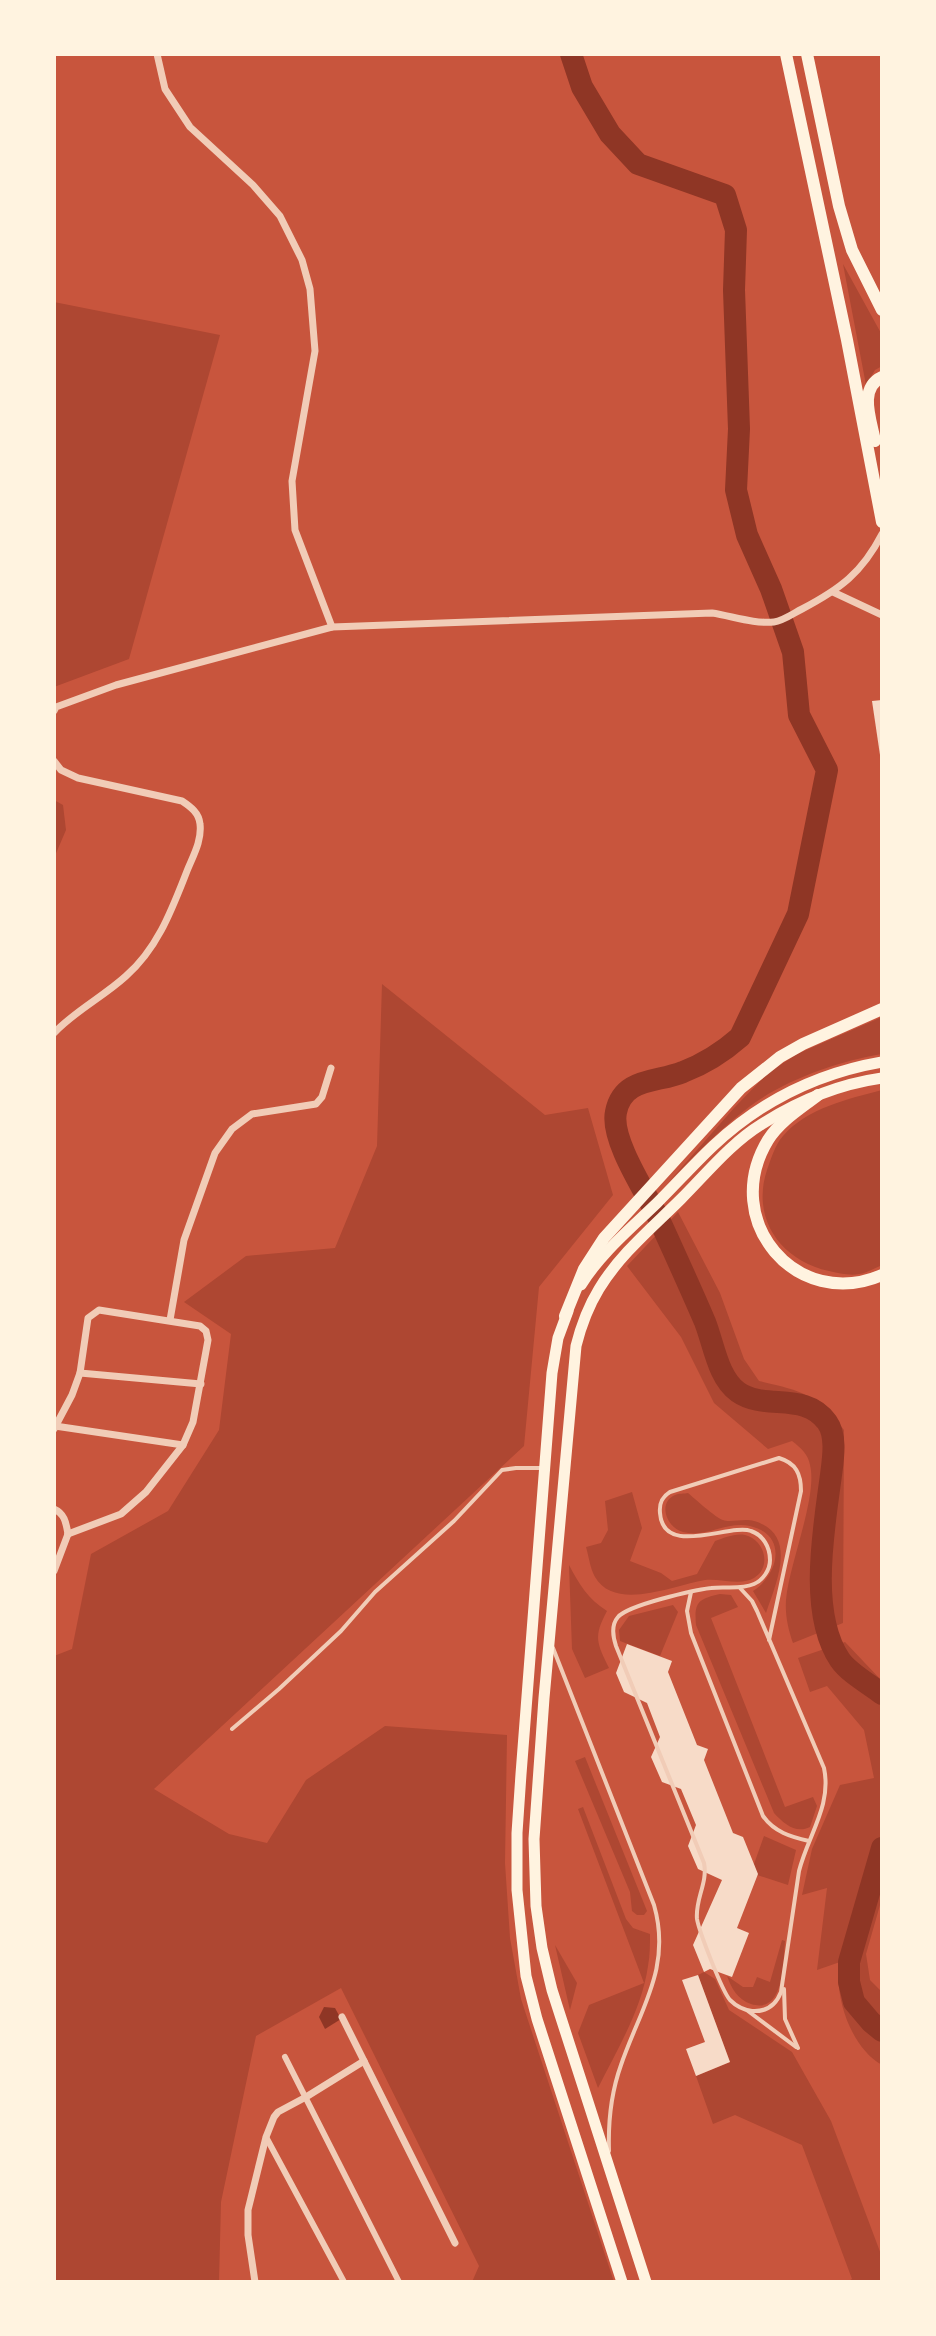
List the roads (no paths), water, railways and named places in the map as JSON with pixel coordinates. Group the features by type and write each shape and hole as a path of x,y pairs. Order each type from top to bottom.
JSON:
{"highway":[{"path":"786,54 882,522"},
{"path":"807,54 843,221 852,250 882,310"},
{"path":"879,503 881,482 867,395 872,383 882,377"},
{"path":"565,1316 574,1289 593,1253 741,1088 762,1070 803,1044 882,1009"},
{"path":"818,1095 778,1127 763,1148 753,1189 753,1210 758,1227 768,1245 782,1260 812,1278 845,1284 882,1275"}],"main road":[{"path":"622,2282 532,2001 519,1923 517,1833 554,1357 565,1316 598,1262 713,1146 762,1107 814,1080 882,1062"},
{"path":"646,2282 552,1990 536,1906 534,1831 576,1346 587,1311 608,1274 749,1133 818,1095 882,1078"}],"street":[{"path":"157,54 165,89 190,127 253,185 280,216 302,260 310,289 315,351 292,481 295,530 332,627"},
{"path":"54,711 56,707 116,685 332,627 712,613 776,622 833,592 855,576 872,555 882,534"},
{"path":"833,592 882,615"},
{"path":"54,761 61,770 78,778 182,801 194,810 201,822 199,841 169,917 153,945 127,975 68,1018 54,1033"},
{"path":"170,1320 184,1240 215,1153 232,1129 252,1114 316,1104 322,1097 331,1068"},
{"path":"68,1534 121,1514 146,1492 183,1445 193,1422 208,1340 206,1331 200,1326 99,1310 93,1312 88,1318 80,1373 55,1428 183,1445"},
{"path":"80,1373 201,1384"},
{"path":"54,1509 65,1519 68,1534 54,1571"},
{"path":"342,2017 455,2243"},
{"path":"285,2057 399,2282"},
{"path":"255,2282 248,2235 248,2210 266,2137 278,2112 364,2061"},
{"path":"266,2137 344,2282"}],"lane":[{"path":"769,1640 801,1491 798,1472 789,1461 779,1458 670,1492 662,1498 660,1512 662,1522 676,1534 705,1537 744,1529 753,1531 767,1545 770,1562 767,1572 752,1585 691,1592 630,1609 614,1623 613,1638 704,1863 706,1876 697,1921 725,1993 738,2006 798,2048 785,2019 784,1981"},
{"path":"232,1729 331,1640 375,1592 454,1521 502,1470 544,1468"},
{"path":"740,1588 752,1601 826,1779 824,1808 799,1871 781,1992 775,2004 762,2010 747,2010"},
{"path":"691,1592 687,1611 691,1633 763,1816 781,1832 809,1841"},
{"path":"549,1638 658,1920 655,1980 613,2092 608,2128 609,2169"}],"waterway":[{"path":"571,54 582,87 610,134 638,164 725,195 736,230 734,290 739,429 736,490 747,535 771,589 793,652 799,715 827,770 798,914 740,1037 698,1065 633,1087 620,1101 616,1112 618,1136 682,1270 705,1322 717,1360 731,1386 749,1397 808,1407 818,1413 830,1428 833,1455 821,1570 824,1619 830,1641 840,1660 882,1694"},
{"path":"882,1848 849,1962 849,1982 854,2002 882,2031"}]}
